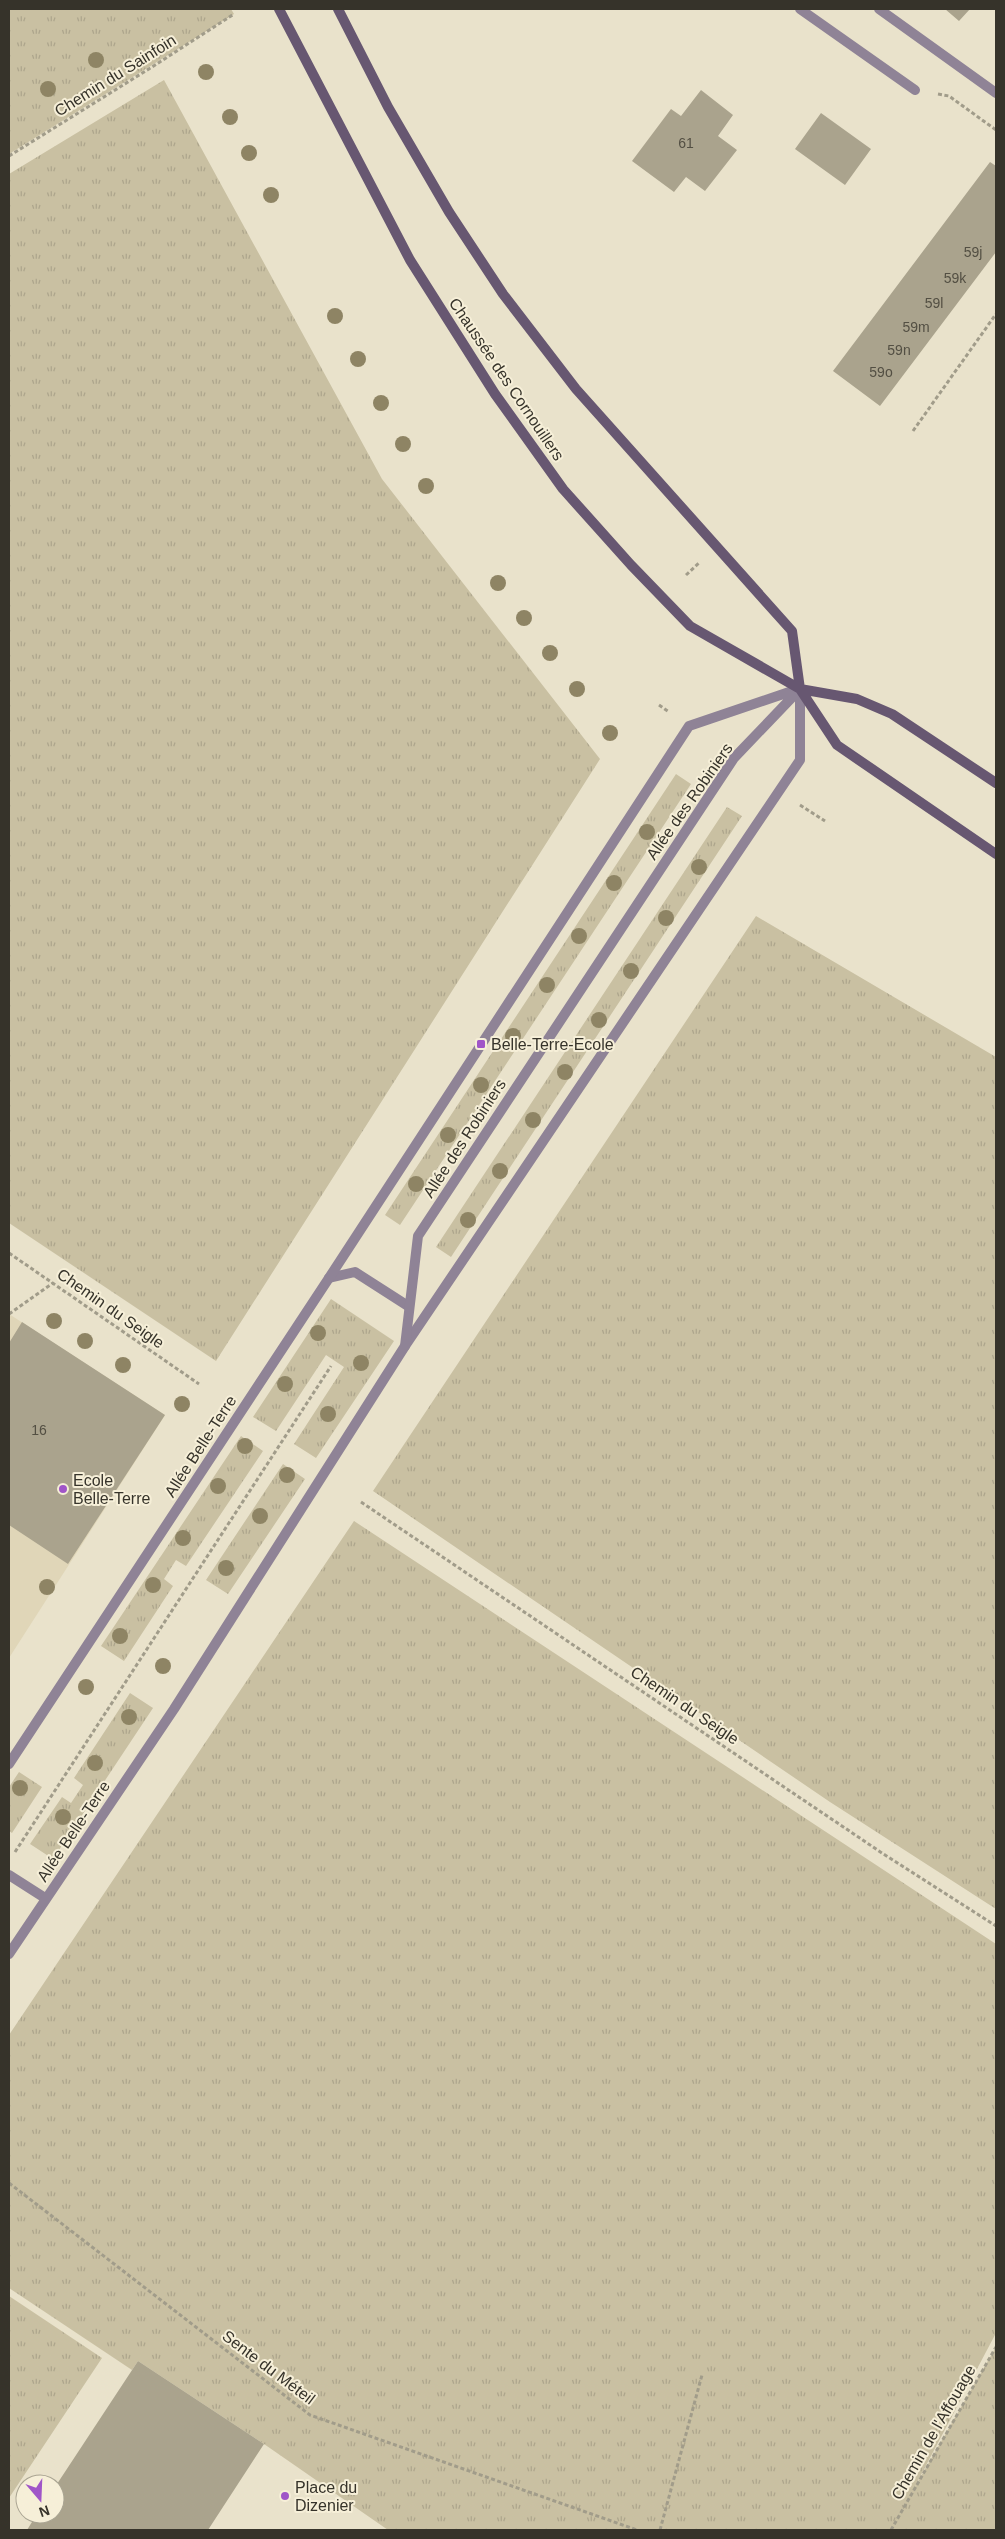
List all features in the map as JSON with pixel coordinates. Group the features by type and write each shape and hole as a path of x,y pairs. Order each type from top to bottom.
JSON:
{"street":[{"name":"Chaussée des Cornouillers","path":"279,9 410,260 495,394 563,489 630,565 690,626 800,688 857,699 892,714 996,783"},
{"name":"Chaussée des Cornouillers","path":"338,9 388,107 449,212 503,294 576,389 792,632 800,688 837,745 996,854"},
{"path":"800,9 915,90"},
{"path":"879,9 996,93"},
{"name":"Allée des Robiniers","path":"417,1144 689,726 800,688"},
{"name":"Allée des Robiniers","path":"404,1346 418,1236 734,758 800,688"},
{"name":"Allée Belle-Terre","path":"9,1954 174,1709 404,1346 800,760 800,688"},
{"name":"Allée Belle-Terre","path":"9,1764 417,1144"},
{"path":"330,1278 355,1272 408,1306"},
{"path":"9,1875 45,1898"}],"path":[{"name":"Chemin du Sainfoin","path":"9,156 234,14"},
{"path":"915,90 949,96 996,130"},
{"path":"913,432 996,314"},
{"path":"686,575 703,560"},
{"name":"Chemin du Seigle","path":"9,1253 199,1384"},
{"path":"9,1314 53,1284"},
{"path":"14,1853 331,1366"},
{"name":"Chemin du Seigle","path":"361,1502 882,1853 996,1926"},
{"name":"Sente du Méteil","path":"9,2183 310,2415 637,2530"},
{"name":"Chemin de l'Affouage","path":"891,2530 996,2347"},
{"path":"660,2530 702,2374"}],"shaded area":[{"name":"Ecole Belle-Terre","path":"9,1314 165,1415 9,1658"}],"green space":[{"path":"9,9 231,9 234,14 9,154"},
{"path":"164,80 382,479 600,759 216,1361 9,1223 9,174"},
{"path":"676,774 691,784 400,1225 385,1215"},
{"path":"727,807 742,816 451,1257 436,1247"},
{"path":"756,916 996,1057 996,1909 830,1802 373,1491"},
{"path":"331,1299 394,1341 316,1458 294,1444 344,1367 326,1355 276,1431 253,1417"},
{"path":"241,1436 263,1451 186,1566 176,1560 164,1579 173,1586 124,1661 101,1646"},
{"path":"283,1464 305,1479 228,1594 206,1580"},
{"path":"354,1521 996,1944 996,2333 913,2490 996,2347 996,2530 388,2530 264,2444 138,2361 132,2370 9,2288 9,2035"},
{"path":"130,1693 153,1708 53,1859 30,1844 62,1797 71,1803 83,1785 74,1778"},
{"path":"19,1772 42,1787 12,1833 9,1831 9,1787"},
{"path":"9,2296 102,2358 25,2474 15,2474 15,2489 9,2498"}],"building":[{"path":"945,9 970,9 959,21"},
{"path":"701,90 733,115 718,136 737,150 705,191 686,177 674,192 632,161 671,109 681,116"},
{"path":"821,113 871,149 845,185 795,149"},
{"path":"990,162 996,166 996,252 880,406 833,371"},
{"name":"Ecole Belle-Terre","path":"22,1322 165,1415 68,1564 9,1525 9,1343"},
{"path":"138,2361 264,2444 208,2530 27,2530 31,2524 65,2524 64,2474"}],"place":[{"name":"Belle-Terre-Ecole","path":"481,1044"},
{"name":"Ecole Belle-Terre","path":"63,1489"},
{"name":"Place du Dizenier","path":"285,2496"}]}
